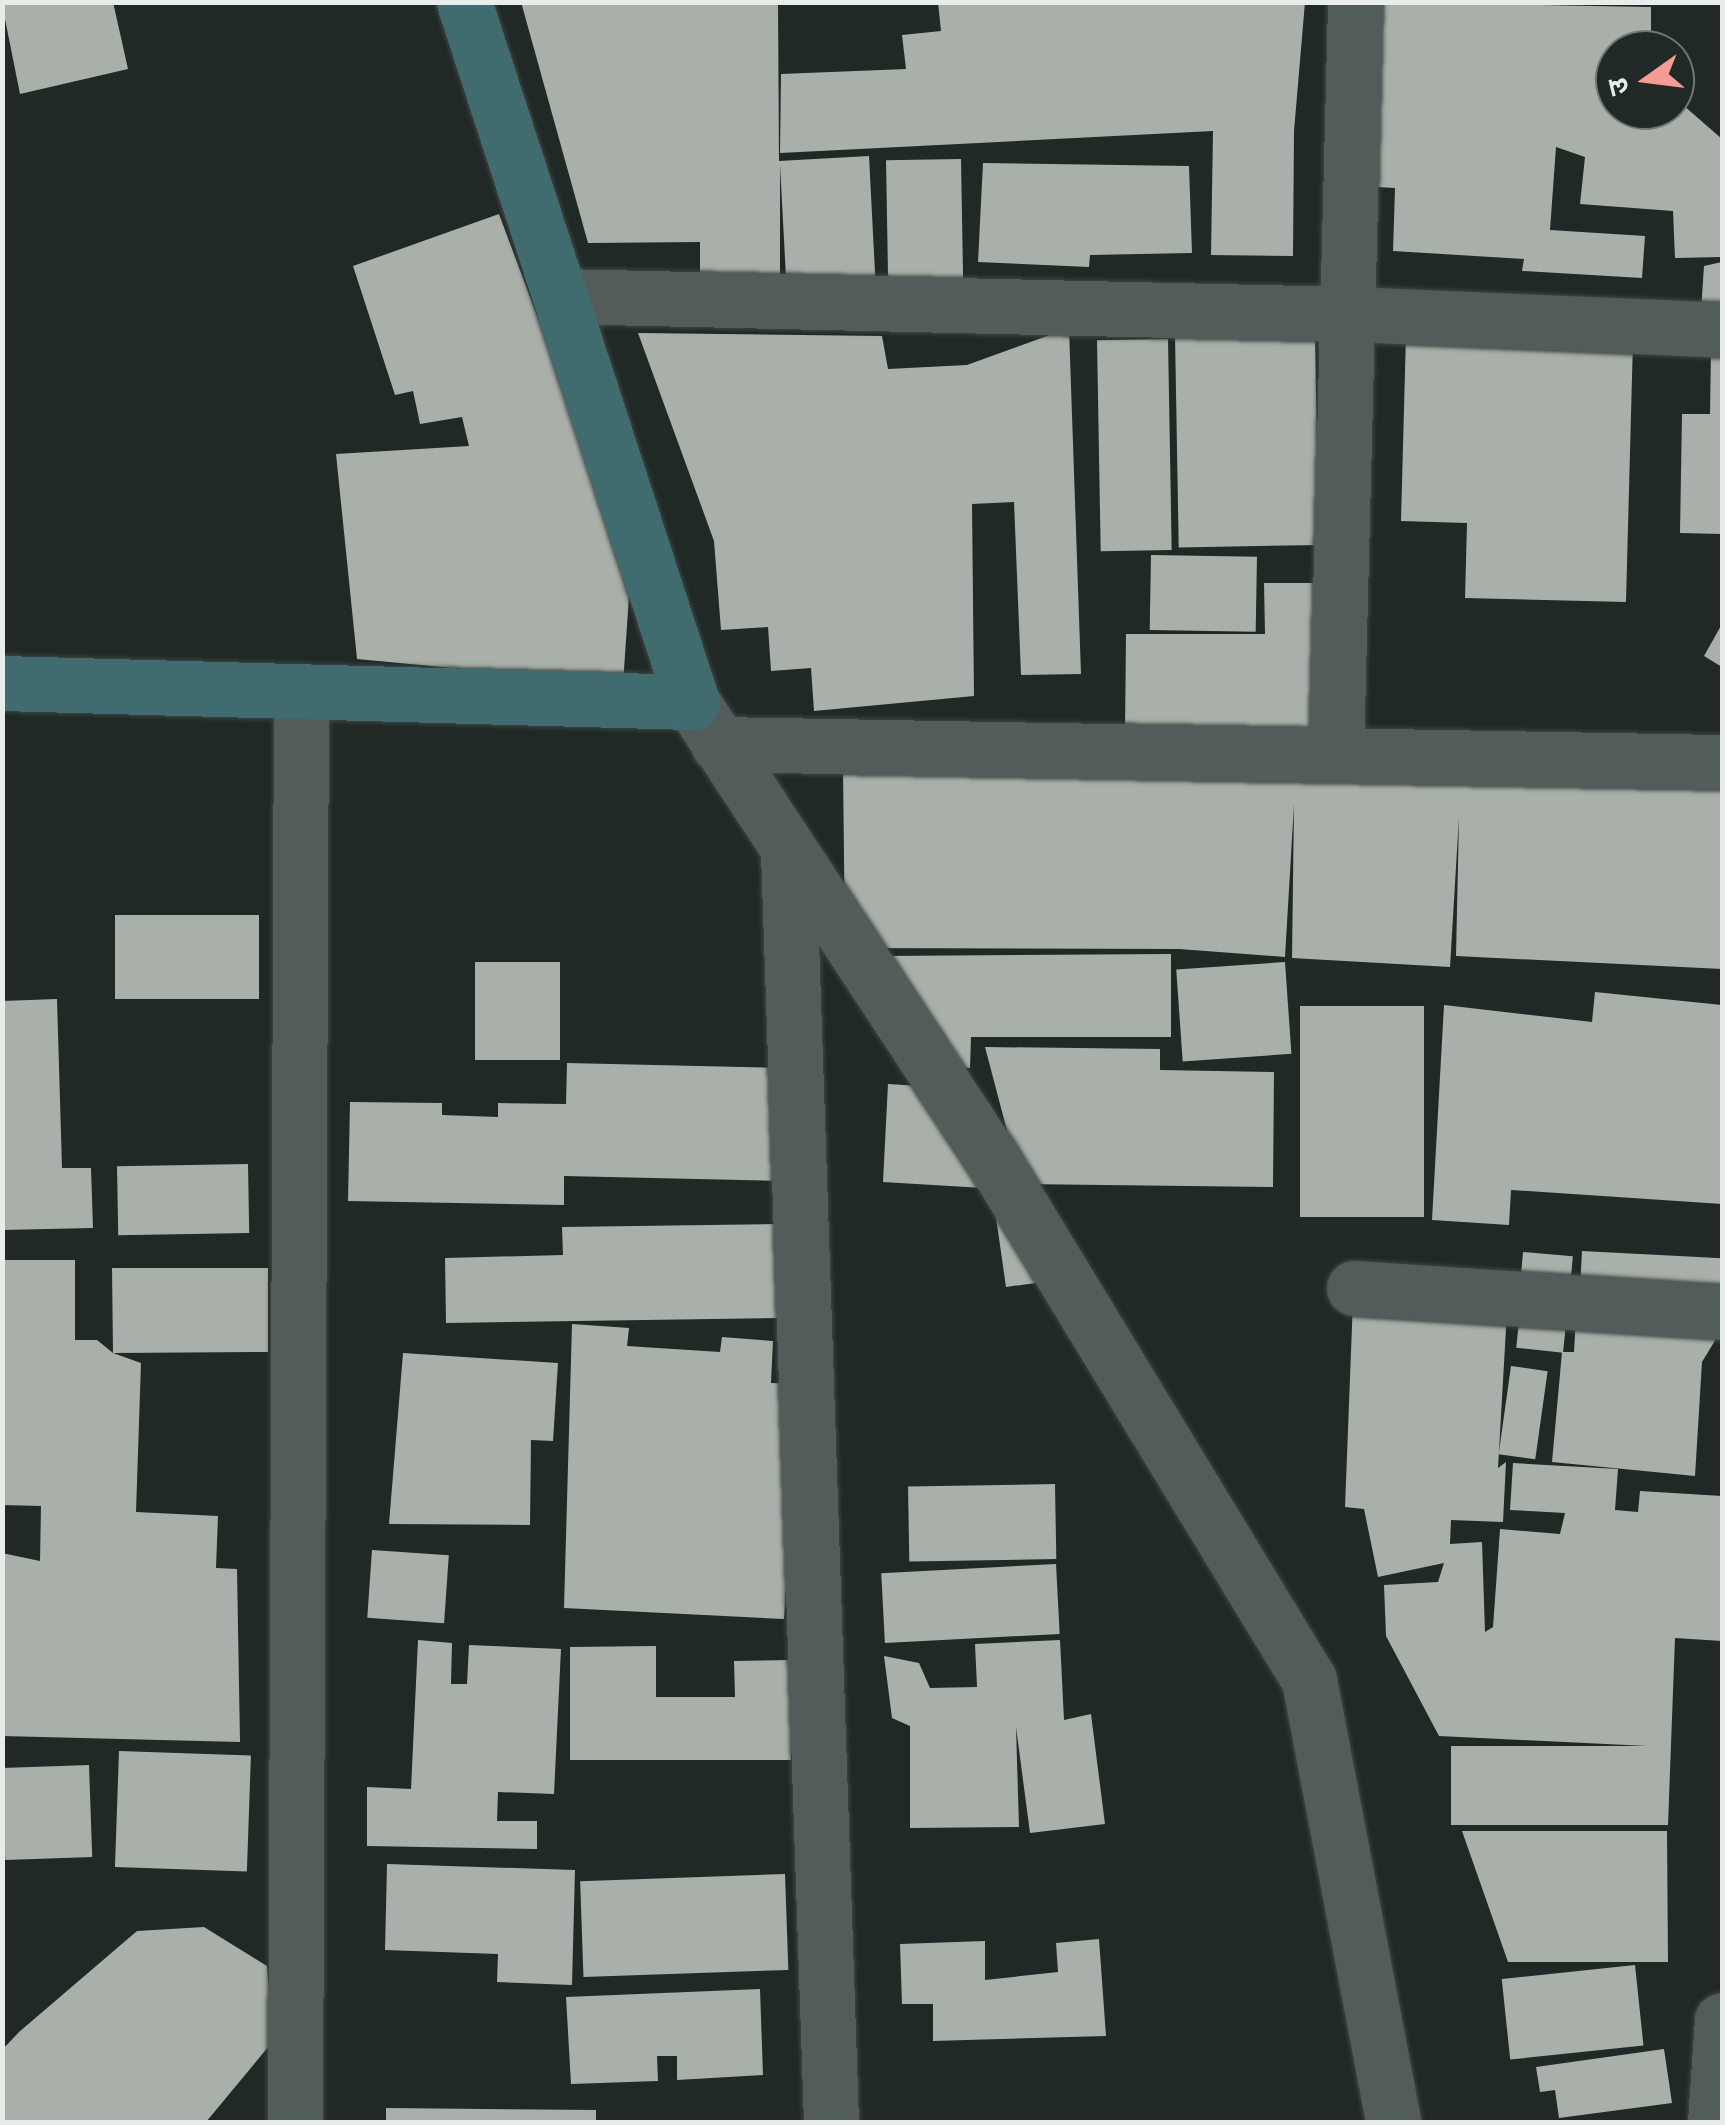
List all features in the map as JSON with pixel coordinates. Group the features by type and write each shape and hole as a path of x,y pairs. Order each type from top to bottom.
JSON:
{"street":[{"path":"464,2 705,723 993,1160 1309,1680 1393,2122"},
{"path":"1336,754 1355,2"},
{"path":"560,296 1348,314 1722,330"},
{"path":"2,683 301,692 705,723 1336,754 1722,762"},
{"path":"295,2122 301,692"},
{"path":"788,852 831,2122"},
{"path":"1354,1288 1722,1312"},
{"path":"1715,2122 1722,2020"}],"building":[{"path":"113,2 128,69 20,94 2,4"},
{"path":"521,2 778,2 779,161 869,156 876,292 787,296 780,165 780,296 700,296 700,242 588,243"},
{"path":"938,2 1305,2 1294,131 1293,256 1211,255 1213,131 780,153 781,74 906,69 902,35 941,31"},
{"path":"1381,2 1651,7 1651,30 1595,30 1595,130 1695,130 1695,115 1722,139 1722,257 1675,258 1673,211 1580,204 1585,157 1556,147 1550,230 1645,236 1642,278 1522,271 1524,259 1393,251 1395,188 1376,187"},
{"path":"961,159 963,288 888,289 886,160"},
{"path":"983,163 1189,166 1192,253 1090,255 1089,267 978,262"},
{"path":"499,214 631,567 623,684 357,659 336,454 469,446 462,417 420,424 413,391 395,395 353,266"},
{"path":"1722,262 1722,313 1701,311 1704,266"},
{"path":"1069,328 1081,674 1021,675 1014,502 972,504 974,696 814,711 811,668 771,671 768,627 721,630 714,541 638,333 882,336 888,369 967,365"},
{"path":"1315,333 1319,545 1179,547 1175,335"},
{"path":"1406,334 1633,340 1626,602 1465,598 1467,523 1401,521"},
{"path":"1168,339 1172,550 1101,551 1097,340"},
{"path":"1711,348 1722,349 1722,534 1680,533 1682,414 1710,414"},
{"path":"1151,555 1257,557 1256,632 1150,630"},
{"path":"1264,583 1332,583 1332,735 1125,733 1126,634 1265,634"},
{"path":"1722,624 1722,667 1704,656"},
{"path":"843,768 1722,779 1722,969 1456,956 1459,817 1450,967 1292,958 1294,804 1285,957 1179,949 845,948"},
{"path":"115,915 259,915 259,999 115,999"},
{"path":"1171,954 1171,1037 971,1037 970,1068 947,1066 882,956"},
{"path":"475,962 560,962 560,1060 475,1060"},
{"path":"1285,962 1291,1054 1183,1061 1176,970"},
{"path":"1595,992 1722,1005 1722,1204 1511,1190 1509,1225 1432,1220 1444,1005 1592,1022"},
{"path":"57,999 62,1168 91,1168 93,1228 2,1230 2,1001"},
{"path":"1300,1006 1424,1006 1424,1217 1300,1217"},
{"path":"985,1047 1160,1049 1160,1070 1274,1072 1273,1187 1021,1184"},
{"path":"567,1063 785,1068 783,1181 564,1176 564,1205 348,1201 350,1102 442,1103 442,1115 498,1117 498,1103 566,1104"},
{"path":"888,1084 936,1087 1000,1189 883,1182"},
{"path":"248,1164 249,1233 118,1235 117,1166"},
{"path":"994,1203 1057,1280 1006,1287"},
{"path":"776,1224 778,1318 446,1323 445,1258 563,1255 562,1227"},
{"path":"1582,1251 1722,1258 1720,1299 1580,1292"},
{"path":"1523,1252 1573,1256 1570,1291 1520,1287"},
{"path":"2,1260 75,1260 75,1340 97,1340 113,1353 141,1363 136,1512 218,1516 216,1568 237,1569 240,1742 2,1736 2,1553 40,1561 41,1506 2,1505"},
{"path":"112,1268 268,1268 268,1352 113,1353"},
{"path":"1353,1300 1507,1311 1498,1468 1506,1462 1503,1522 1451,1520 1450,1544 1482,1542 1485,1632 1493,1627 1500,1529 1560,1534 1565,1513 1510,1510 1513,1463 1618,1469 1615,1510 1638,1512 1640,1491 1722,1496 1722,1641 1675,1638 1668,1825 1451,1825 1451,1746 1647,1746 1439,1736 1386,1636 1384,1585 1438,1582 1444,1563 1378,1577 1364,1509 1345,1507"},
{"path":"1520,1312 1567,1317 1563,1353 1516,1348"},
{"path":"1576,1316 1722,1329 1702,1362 1695,1476 1552,1462 1562,1352 1574,1352"},
{"path":"572,1324 629,1328 627,1346 720,1352 722,1337 773,1341 771,1383 799,1384 784,1619 564,1608"},
{"path":"403,1353 558,1363 553,1441 531,1440 530,1525 389,1524"},
{"path":"1511,1366 1548,1371 1535,1459 1499,1454"},
{"path":"1055,1484 1056,1559 909,1562 908,1487"},
{"path":"372,1550 449,1555 444,1623 367,1618"},
{"path":"1056,1564 1060,1634 885,1643 881,1573"},
{"path":"418,1640 452,1643 451,1684 467,1684 469,1645 561,1649 554,1794 498,1792 497,1821 537,1821 537,1849 367,1846 367,1787 411,1789"},
{"path":"1060,1640 1064,1720 1091,1714 1105,1824 1030,1833 1016,1727 1019,1827 910,1828 910,1726 892,1718 884,1656 919,1663 930,1688 977,1687 975,1644"},
{"path":"656,1646 656,1697 735,1697 734,1661 792,1660 791,1760 570,1760 570,1647"},
{"path":"119,1751 251,1756 247,1872 115,1867"},
{"path":"89,1765 92,1857 5,1860 2,1768"},
{"path":"1462,1831 1667,1831 1668,1962 1508,1962"},
{"path":"387,1864 575,1870 572,1985 497,1982 498,1954 385,1950"},
{"path":"785,1874 788,1970 583,1977 580,1881"},
{"path":"204,1927 267,1966 274,2040 206,2122 2,2122 2,2050 19,2032 137,1931"},
{"path":"1099,1939 1106,2036 933,2041 933,2004 902,2004 900,1944 985,1941 985,1980 1058,1972 1056,1943"},
{"path":"1635,1965 1643,2046 1510,2060 1502,1979"},
{"path":"760,1989 763,2075 677,2080 677,2056 657,2056 658,2081 571,2084 566,1997"},
{"path":"1664,2049 1672,2103 1559,2118 1555,2090 1540,2092 1536,2067"},
{"path":"386,2108 596,2110 596,2122 386,2122"}]}
